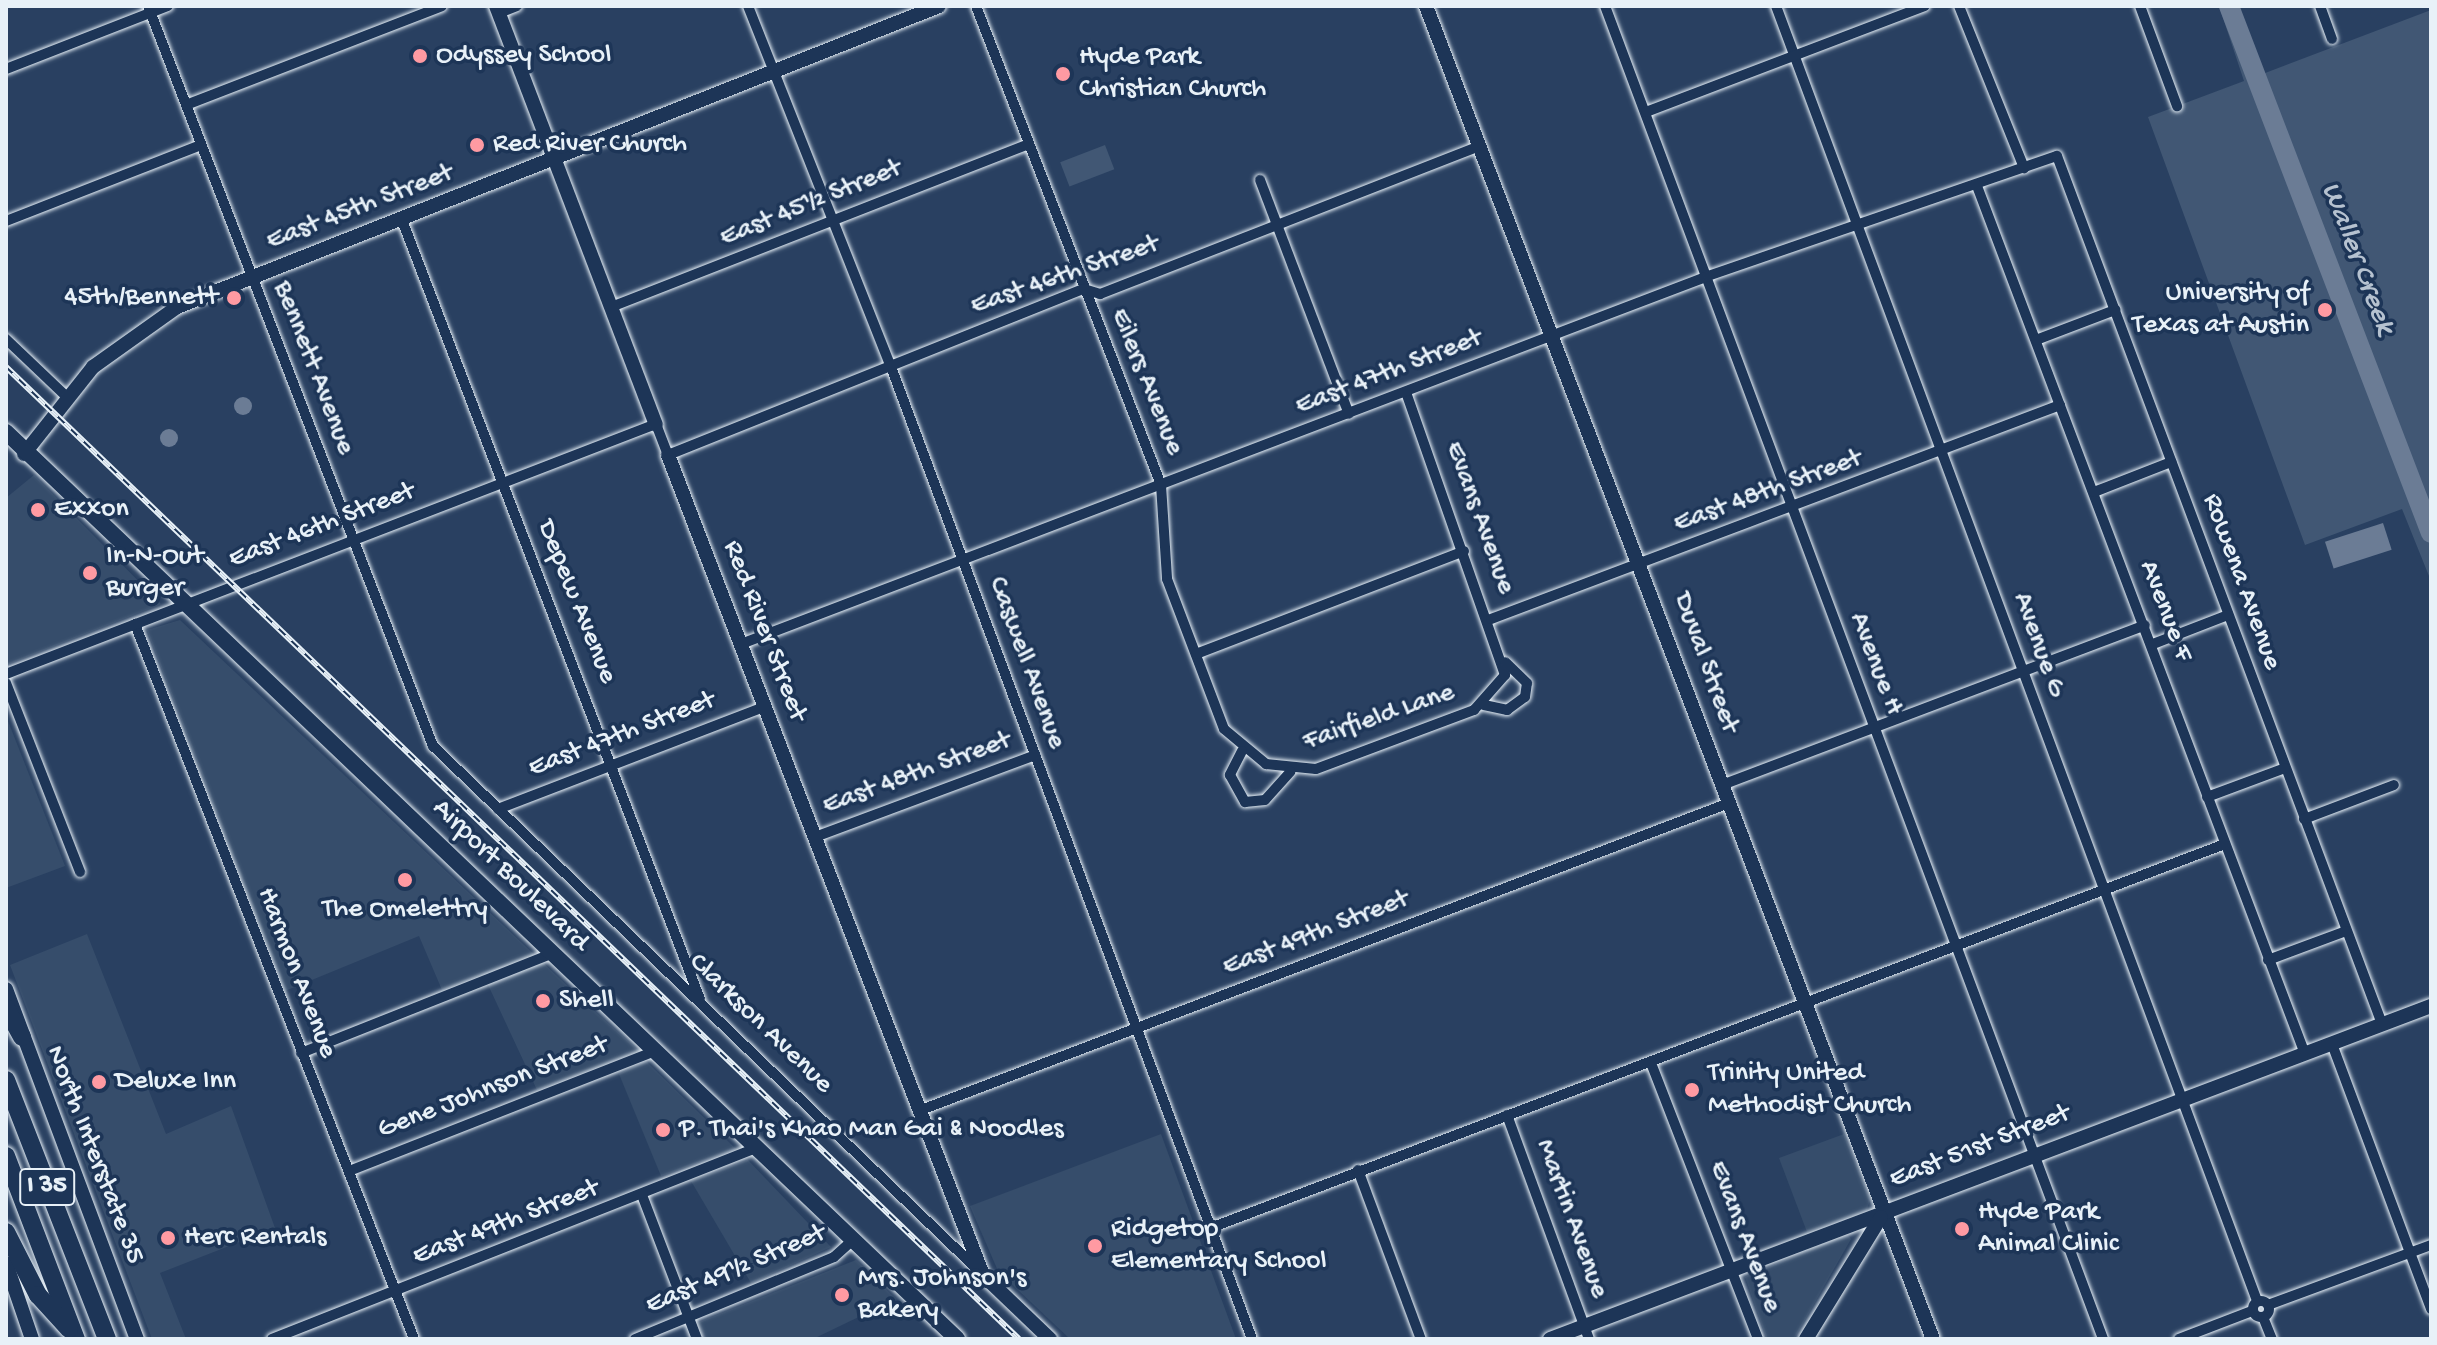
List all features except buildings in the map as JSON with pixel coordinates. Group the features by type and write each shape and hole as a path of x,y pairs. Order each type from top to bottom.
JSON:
{"highway":[{"path":"6,1008 22,1037"},
{"name":"I 35","path":"6,1080 107,1339"},
{"name":"I 35","path":"6,1156 75,1336"},
{"path":"6,1232 38,1295 75,1336"}],"main road":[{"name":"Airport Boulevard","path":"6,432 24,454 188,602 957,1339"},
{"name":"Airport Boulevard","path":"6,449 24,454"}],"street":[{"path":"6,69 150,9 168,6"},
{"path":"186,105 442,6"},
{"path":"498,9 517,6"},
{"name":"Caswell Avenue","path":"748,6 890,364 1139,1027 1252,1339"},
{"name":"East 45th Street","path":"24,454 67,397 146,325 253,278 555,161 939,6"},
{"name":"Eilers Avenue","path":"976,6 1161,485 1167,579 1224,729 1242,751 1266,764"},
{"name":"Duval Street","path":"1426,6 1641,564 1933,1339"},
{"name":"Avenue H","path":"1605,6 1708,276 1790,509 1957,944 2103,1339"},
{"name":"Avenue G","path":"1776,6 2259,1306"},
{"path":"1646,112 1925,6"},
{"path":"1959,6 2024,168"},
{"path":"2140,6 2177,106"},
{"path":"2320,6 2332,39"},
{"name":"Bennett Avenue","path":"150,9 433,746"},
{"name":"Red River Street","path":"498,9 983,1275"},
{"name":"East 45½ Street","path":"611,307 1028,144"},
{"path":"6,221 201,145"},
{"name":"East 46th Street","path":"668,455 1084,289 1100,294 1479,146"},
{"name":"East 47th Street","path":"741,644 1708,276 2057,156"},
{"name":"Rowena Avenue","path":"2057,156 2382,1024"},
{"path":"1260,180 1349,414"},
{"name":"Avenue F","path":"1977,186 2153,644 2207,797 2305,1054"},
{"name":"Depew Avenue","path":"402,220 614,763 702,1004"},
{"path":"2036,340 2115,310"},
{"path":"6,339 67,397"},
{"name":"Evans Avenue","path":"1406,392 1505,662 1527,683 1525,697 1507,710 1484,705"},
{"name":"East 48th Street","path":"1491,619 2060,405"},
{"name":"East 46th Street","path":"6,674 656,424"},
{"path":"2094,492 2171,462"},
{"path":"1196,654 1464,551"},
{"path":"2153,644 2228,615"},
{"name":"Harmon Avenue","path":"135,624 414,1339"},
{"path":"1722,785 2145,625"},
{"name":"Evans Avenue","path":"1500,686 1505,662"},
{"path":"6,683 80,872"},
{"name":"Fairfield Lane","path":"1266,764 1290,772 1484,705 1500,686"},
{"name":"East 47th Street","path":"498,809 764,707"},
{"name":"Clarkson Avenue","path":"433,746 1050,1339"},
{"path":"1242,751 1230,775 1245,802 1265,800 1290,772"},
{"name":"East 48th Street","path":"815,837 1035,755"},
{"path":"2207,797 2285,768"},
{"path":"2304,819 2394,785"},
{"name":"East 49th Street","path":"921,1110 1729,803"},
{"path":"1213,1227 2225,844"},
{"path":"2268,960 2346,931"},
{"path":"301,1053 553,953"},
{"name":"North Interstate 35","path":"6,989 137,1339"},
{"name":"East 51st Street","path":"1550,1339 1587,1333 1733,1270 2431,1006"},
{"path":"2332,1044 2431,1309"},
{"name":"Gene Johnson Street","path":"349,1171 655,1051"},
{"name":"Evans Avenue","path":"1651,1063 1758,1339"},
{"name":"Martin Avenue","path":"1507,1115 1587,1333"},
{"name":"East 49th Street","path":"272,1339 756,1148"},
{"path":"1358,1170 1421,1339"},
{"path":"642,1195 697,1339"},
{"path":"1806,1339 1862,1239 1885,1213"},
{"name":"East 49½ Street","path":"635,1339 834,1257 853,1240"},
{"path":"2179,1339 2259,1306 2431,1245"},
{"path":"6,1263 32,1339"},
{"path":"2259,1306 2272,1339"}],"shaded area":[{"name":"University of Texas at Austin","path":"2219,6 2235,6 2260,75 2431,10 2431,581 2402,509 2305,545 2148,117 2244,81"},
{"path":"1105,145 1114,169 1070,186 1060,162"},
{"path":"239,397 247,397 252,406 250,413 239,415 234,410 234,402"},
{"path":"169,429 178,438 169,447 160,438"},
{"path":"34,475 161,604 6,665 6,498"},
{"path":"2383,523 2392,550 2334,568 2325,542"},
{"path":"180,620 639,1051 537,1090 483,974 442,990 419,936 285,991 147,630"},
{"path":"6,716 65,866 6,888"},
{"path":"87,934 166,1134 231,1106 275,1228 160,1273 186,1339 152,1339 10,965"},
{"path":"646,1061 736,1149 661,1176 619,1074"},
{"name":"Ridgetop Elementary School","path":"1161,1134 1236,1339 1070,1339 998,1271 970,1206"},
{"path":"1844,1134 1870,1200 1867,1210 1807,1232 1779,1158"},
{"path":"748,1160 831,1247 751,1283 691,1181"},
{"path":"1847,1234 1851,1239 1794,1339 1767,1339 1745,1277"},
{"path":"856,1260 896,1299 813,1339 703,1339 697,1323"}],"waterway":[{"name":"Waller Creek","path":"2229,6 2431,533"}],"railway":[{"path":"6,367 1019,1339"}],"place":[{"name":"Odyssey School","path":"420,56"},
{"name":"Hyde Park Christian Church","path":"1063,74"},
{"name":"Red River Church","path":"477,145"},
{"name":"45th/Bennett","path":"234,298"},
{"name":"University of Texas at Austin","path":"2325,310"},
{"name":"Exxon","path":"38,510"},
{"name":"In-N-Out Burger","path":"90,573"},
{"name":"The Omelettry","path":"405,880"},
{"name":"Shell","path":"543,1001"},
{"name":"Deluxe Inn","path":"99,1082"},
{"name":"Trinity United Methodist Church","path":"1692,1090"},
{"name":"P. Thai's Khao Man Gai & Noodles","path":"663,1130"},
{"name":"Hyde Park Animal Clinic","path":"1962,1229"},
{"name":"Herc Rentals","path":"168,1238"},
{"name":"Ridgetop Elementary School","path":"1095,1246"},
{"name":"Mrs. Johnson's Bakery","path":"842,1295"}]}
